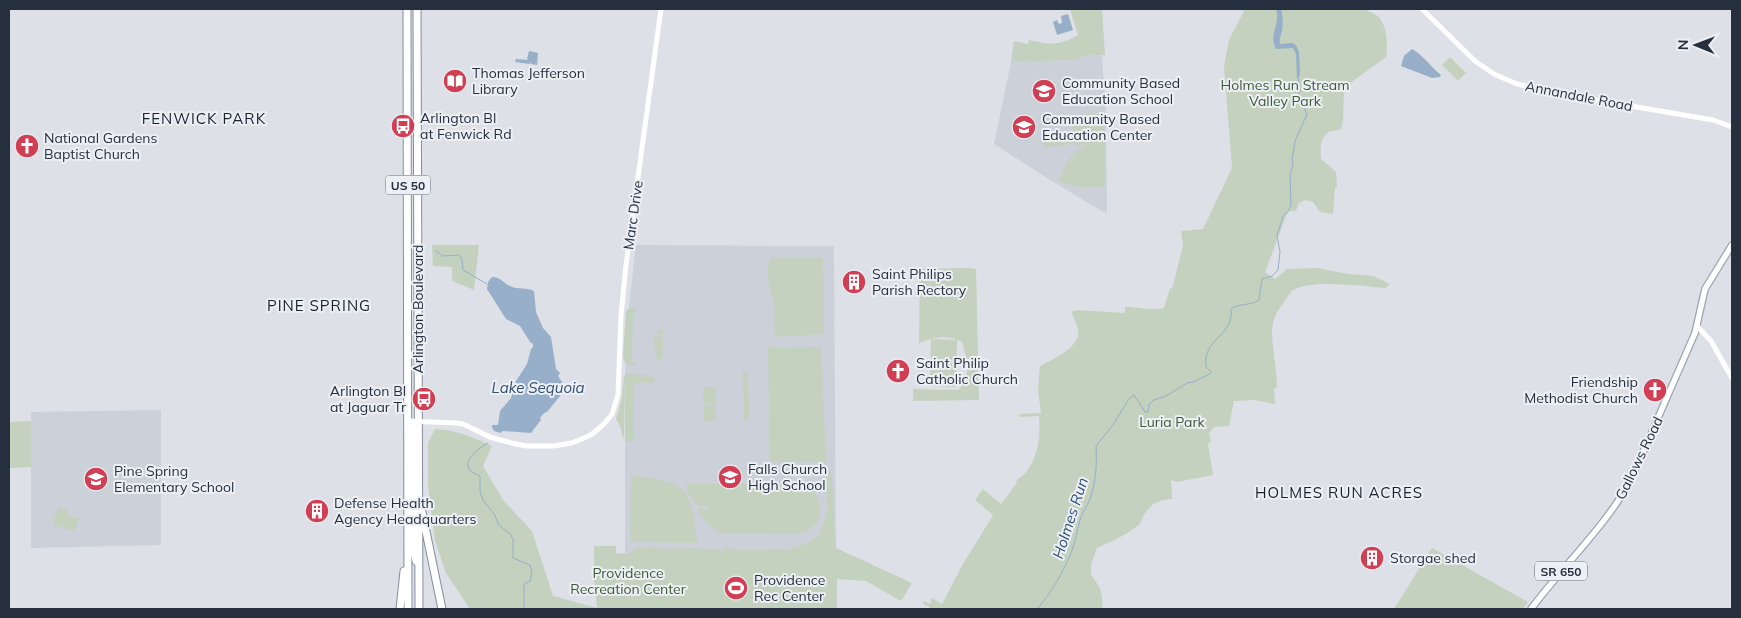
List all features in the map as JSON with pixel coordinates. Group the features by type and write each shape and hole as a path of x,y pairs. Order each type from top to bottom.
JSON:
{"highway":[{"name":"Arlington Boulevard","path":"407,9 408,609"},
{"name":"Arlington Boulevard","path":"416,9 419,609"},
{"path":"408,421 413,426 414,551 419,573"},
{"path":"418,478 427,540 443,609"},
{"path":"400,609 408,539"}],"main road":[{"name":"Gallows Road","path":"1531,609 1620,500 1638,466 1697,326 1705,289 1732,245"},
{"name":"Gallows Road","path":"1724,259 1732,253"}],"street":[{"name":"Marc Drive","path":"418,421 455,423 469,426 502,441 540,446 563,445 583,439 595,433 608,419 618,395 624,280 661,9"},
{"name":"Annandale Road","path":"1422,9 1475,61 1494,74 1518,84 1555,93 1713,120 1732,127"},
{"path":"1697,326 1712,341 1732,378"},
{"path":"408,421 418,421"}],"shaded area":[{"path":"1102,55 1106,115 1107,213 994,144 1011,62 1078,60 1083,56"},
{"name":"Falls Church High School","path":"636,245 834,246 836,558 625,554 627,323"},
{"name":"Pine Spring Elementary School","path":"161,410 161,545 31,548 31,412"}],"green space":[{"path":"1070,9 1102,9 1105,55 1083,56 1078,60 1011,62 1014,41 1028,44 1029,40 1054,44 1078,35"},
{"name":"Holmes Run Stream Valley Park","path":"1243,9 1364,9 1380,18 1385,28 1386,57 1346,86 1341,129 1330,131 1326,134 1321,144 1321,159 1336,172 1337,187 1335,187 1333,214 1320,212 1313,202 1306,200 1299,203 1296,211 1288,211 1265,272 1275,279 1287,269 1318,268 1348,274 1373,276 1390,284 1385,288 1338,284 1312,285 1291,292 1274,318 1272,330 1277,380 1277,387 1274,389 1275,404 1254,400 1234,401 1229,426 1214,427 1209,433 1211,442 1208,444 1213,475 1177,482 1171,480 1172,499 1162,500 1154,504 1148,509 1137,526 1122,536 1097,548 1091,565 1091,575 1101,591 1103,609 929,609 930,607 923,604 924,601 930,604 932,598 942,604 963,564 993,515 975,500 983,489 1001,504 1033,460 1040,430 1039,416 1020,417 1020,414 1041,413 1038,390 1040,366 1062,354 1072,346 1078,336 1078,330 1071,312 1077,310 1125,313 1125,307 1164,308 1170,288 1172,289 1183,246 1181,231 1203,229 1232,168 1224,66 1229,40 1244,11"},
{"path":"1450,57 1466,73 1458,81 1442,65"},
{"path":"1086,114 1102,114 1104,117 1105,184 1103,187 1079,187 1059,181 1069,160 1076,152 1087,145 1075,145 1071,117"},
{"path":"1071,132 1073,144 1044,148 1043,137"},
{"path":"432,245 479,245 474,290 452,281 452,267 433,266"},
{"path":"772,257 823,258 824,334 775,337 774,304 768,275 769,263"},
{"path":"920,269 976,269 979,400 913,401 913,389 958,390 967,374 962,342 941,337 919,343"},
{"path":"630,308 636,309 636,312 633,313 632,362 636,363 633,366 625,363 623,356 626,311"},
{"path":"663,329 663,359 656,359 653,333 655,333 655,337 659,337 659,333 656,333 656,331"},
{"path":"931,339 957,340 956,387 930,386"},
{"path":"768,347 821,347 826,462 770,462"},
{"path":"743,370 748,373 749,418 746,420 744,419"},
{"path":"628,373 651,375 655,380 652,383 634,383 634,439 631,442 626,442 625,439 624,376"},
{"path":"624,376 623,439 621,428 616,419 622,398"},
{"path":"703,387 716,387 715,404 703,403"},
{"path":"704,405 716,405 715,421 703,421"},
{"path":"31,421 31,467 9,468 9,422"},
{"name":"Providence Recreation Center","path":"435,429 464,434 492,446 483,466 503,500 532,531 553,596 597,608 594,580 594,546 616,546 616,553 629,554 637,548 698,548 700,550 717,549 720,552 728,548 735,550 780,549 785,551 803,545 820,535 828,510 826,481 831,468 836,548 912,583 901,601 866,581 837,579 837,609 470,609 446,573 435,541 428,485 428,443"},
{"path":"631,476 664,481 675,485 683,491 689,499 693,510 697,543 632,542 630,540"},
{"path":"824,483 824,488 811,488 819,503 819,517 811,528 804,532 795,534 724,533 732,535 726,534 715,530 703,518 697,508 708,509 709,501 707,506 697,505 688,493 686,484"},
{"path":"58,507 66,509 69,516 79,519 74,531 53,525"},
{"path":"1432,548 1528,602 1523,609 1394,609"}],"water":[{"path":"1276,9 1281,9 1282,17 1280,44 1292,43 1296,45 1299,52 1300,75 1297,79 1296,54 1293,48 1276,49 1274,44 1273,39 1277,20"},
{"path":"1068,14 1073,30 1057,35 1053,22 1057,20 1059,24 1062,23 1061,16"},
{"path":"1412,49 1420,54 1441,75 1440,77 1432,78 1401,66 1404,56"},
{"path":"529,51 538,53 537,65 531,64 531,61 530,64 515,62 516,59 529,60 527,59"},
{"name":"Lake Sequoia","path":"492,277 498,278 513,287 534,291 536,312 543,328 551,337 556,369 560,373 558,376 564,385 565,390 540,418 541,420 531,433 503,431 500,433 494,431 492,427 492,425 498,425 500,411 511,398 516,381 527,364 533,344 520,326 506,319 487,289 488,282"}],"waterway":[{"name":"Holmes Run","path":"1037,609 1056,582 1072,549 1081,517 1094,486 1096,446 1112,426 1129,399 1134,395 1145,412 1148,412 1149,404 1154,400 1166,396 1187,383 1210,374 1211,372 1206,367 1206,357 1213,343 1228,326 1231,318 1231,309 1259,300 1262,279 1272,276 1278,270 1280,252 1277,236 1283,216 1288,212 1291,205 1290,174 1293,165 1295,141 1307,114 1298,96 1300,90 1298,77"},
{"path":"436,251 443,256 459,255 462,259 463,270 487,284"},
{"path":"488,443 477,450 469,459 468,464 469,468 480,476 480,492 483,500 494,514 499,525 513,539 513,558 530,565 532,573 530,581 524,584 524,609"}],"place":[{"name":"Thomas Jefferson Library","path":"455,81"},
{"name":"Community Based Education School","path":"1044,91"},
{"name":"Arlington Bl at Fenwick Rd","path":"403,126"},
{"name":"Community Based Education Center","path":"1024,127"},
{"name":"National Gardens Baptist Church","path":"27,146"},
{"name":"Saint Philips Parish Rectory","path":"854,282"},
{"name":"Saint Philip Catholic Church","path":"898,371"},
{"name":"Friendship Methodist Church","path":"1655,390"},
{"name":"Arlington Bl at Jaguar Tr","path":"424,399"},
{"name":"Falls Church High School","path":"730,477"},
{"name":"Pine Spring Elementary School","path":"96,479"},
{"name":"Defense Health Agency Headquarters","path":"317,511"},
{"name":"Storgae shed","path":"1372,558"},
{"name":"Providence Rec Center","path":"736,588"}],"district":[{"name":"FENWICK PARK","path":"204,118"},
{"name":"PINE SPRING","path":"319,305"},
{"name":"HOLMES RUN ACRES","path":"1339,492"}],"park label":[{"name":"Luria Park","path":"1172,422"}]}
